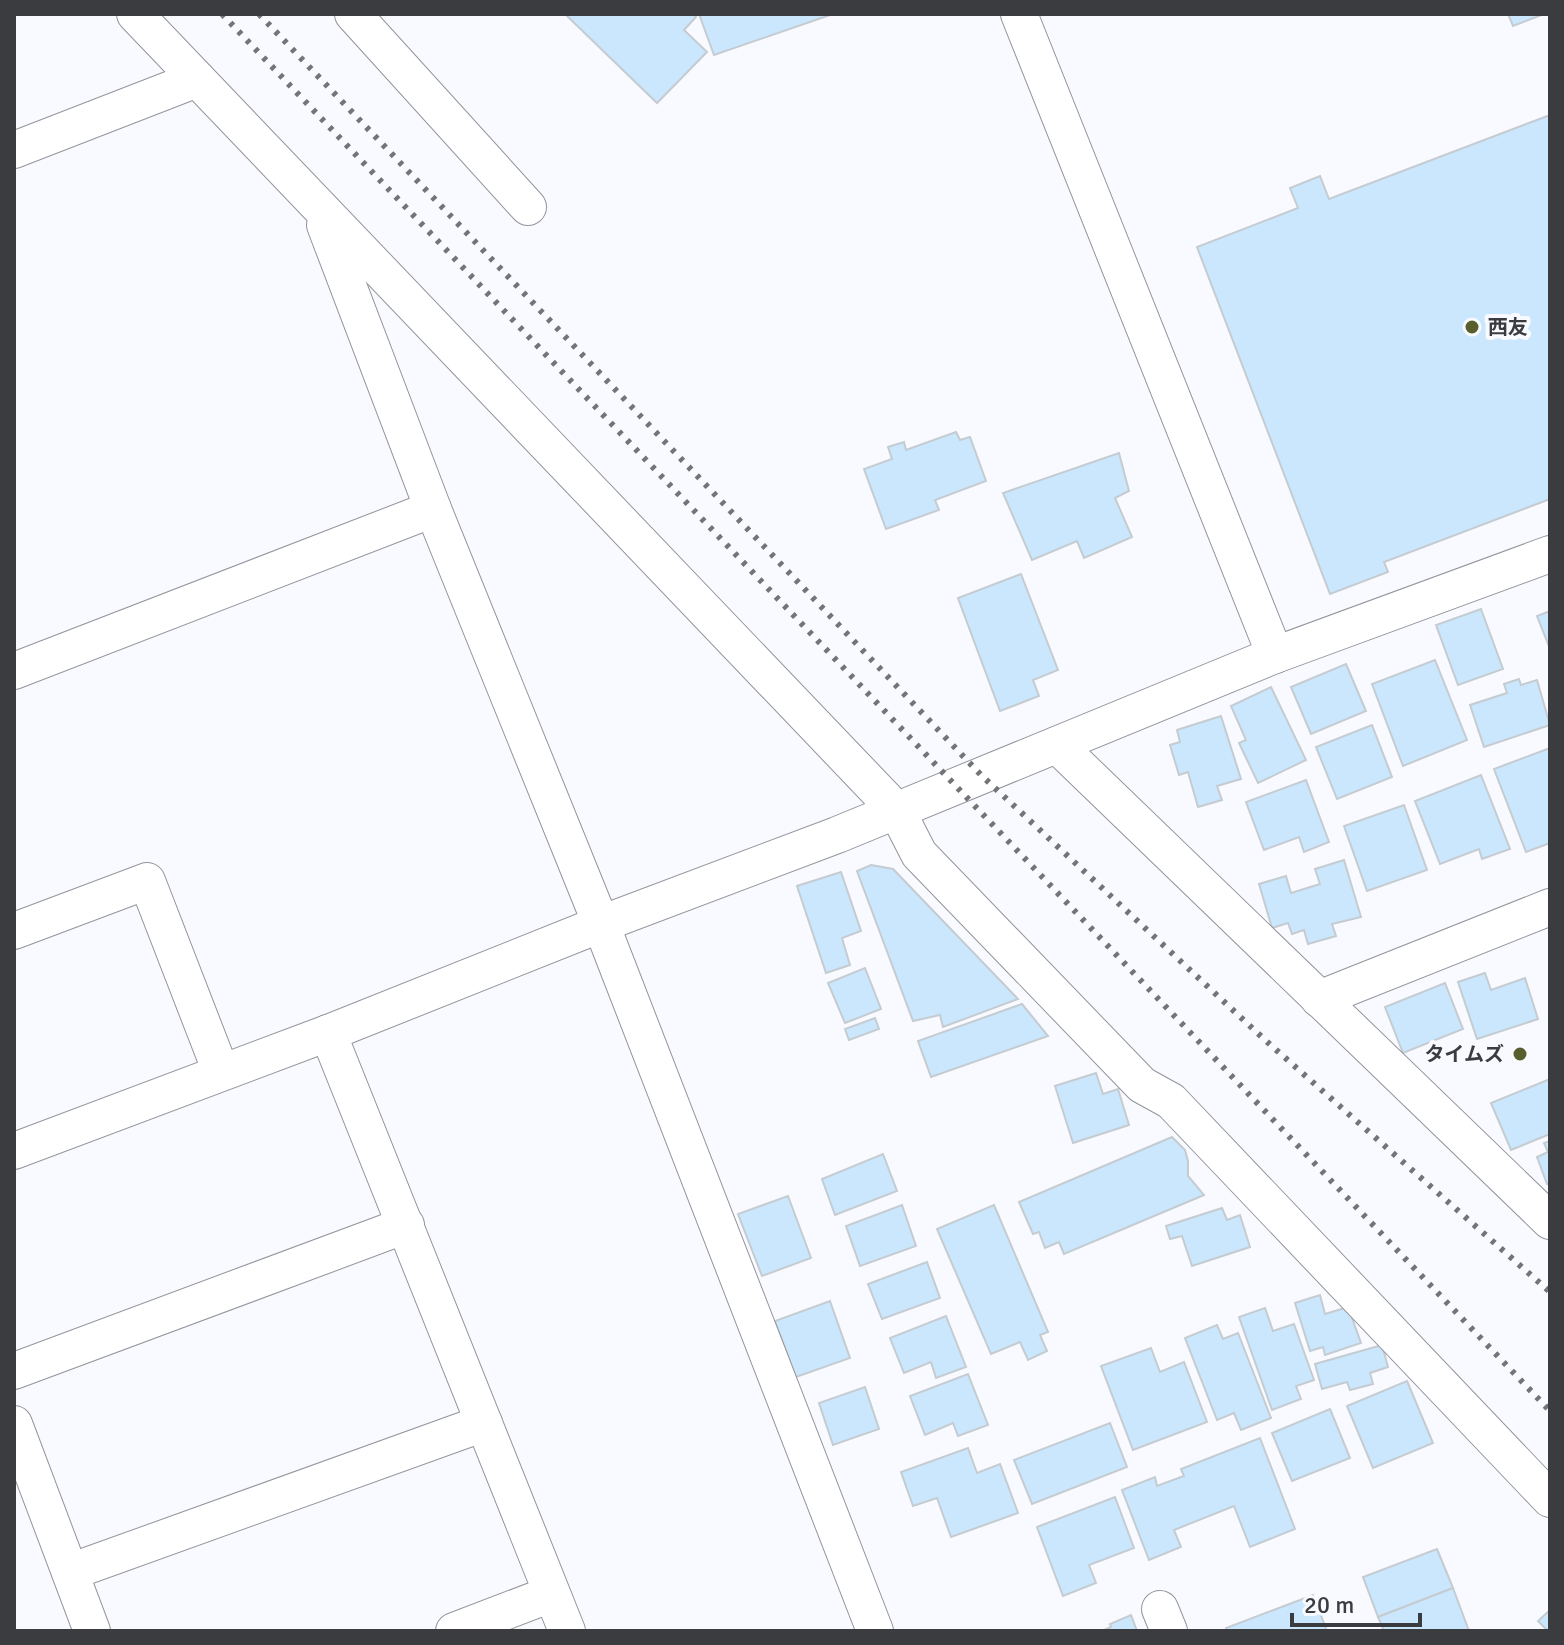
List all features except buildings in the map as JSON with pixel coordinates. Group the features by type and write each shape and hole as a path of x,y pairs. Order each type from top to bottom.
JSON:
{"street":[{"path":"135,14 897,811 919,854 1142,1085 1171,1101 1550,1499"},
{"path":"353,14 528,207"},
{"path":"1019,14 1275,655"},
{"path":"14,150 197,79"},
{"path":"319,208 433,509 601,924 875,1631"},
{"path":"14,671 433,509"},
{"path":"14,1151 328,1033 897,811 1275,655 1550,554"},
{"path":"1057,745 1550,1221"},
{"path":"14,931 147,881 221,1072"},
{"path":"1319,999 1550,907"},
{"path":"328,1033 567,1631"},
{"path":"14,1371 406,1225"},
{"path":"70,1572 484,1423"},
{"path":"14,1424 92,1631"},
{"path":"454,1631 551,1594"}],"railway":[{"path":"222,14 1550,1411"},
{"path":"259,14 981,775 1265,1040 1550,1292"}],"place":[{"name":"西友","path":"1472,327"},
{"name":"タイムズ","path":"1520,1054"}]}
